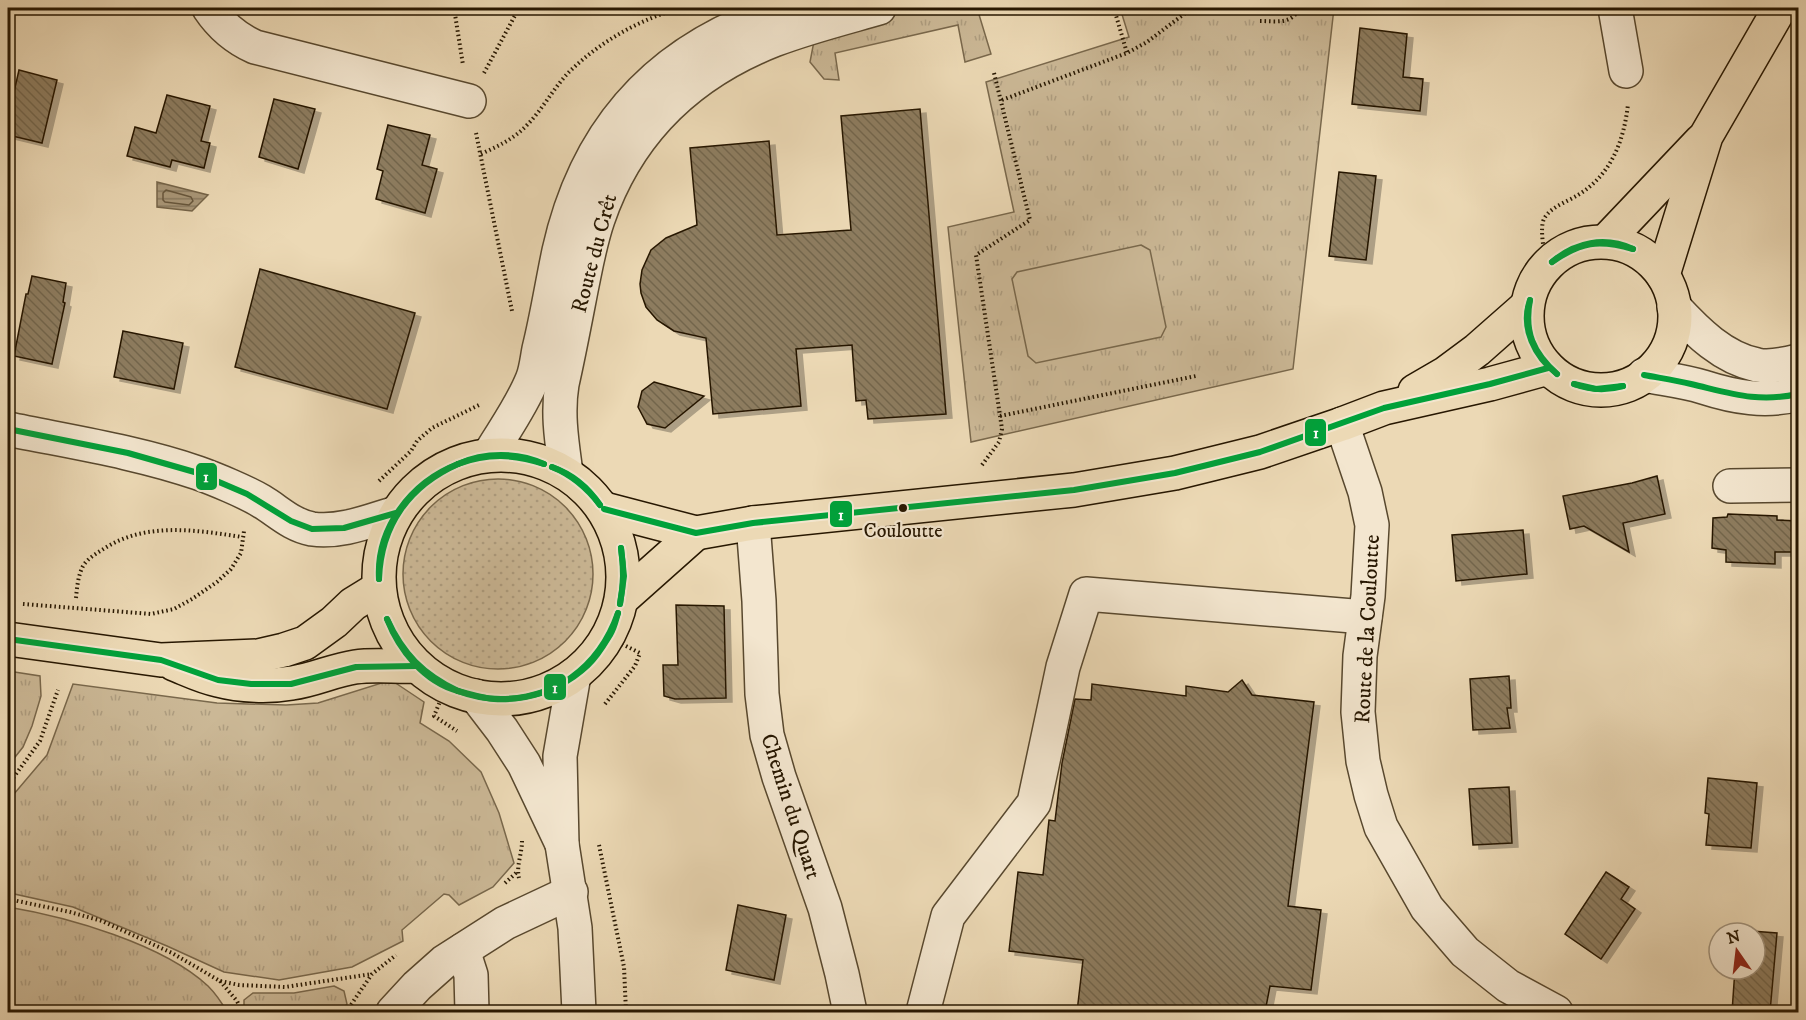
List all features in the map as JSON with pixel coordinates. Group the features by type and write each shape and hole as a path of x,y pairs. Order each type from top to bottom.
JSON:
{"main road":[{"path":"1663,275 1706,136 1780,8"},
{"path":"1606,242 1706,136"},
{"path":"1606,242 1628,246 1648,258 1663,275 1673,296 1676,320 1670,343 1658,363 1644,375 1616,388 1592,389 1568,382 1548,368 1534,349 1528,328 1527,306 1533,284 1546,266 1563,252 1584,244 1606,242"},
{"path":"1384,408 1446,373 1478,350 1527,306"},
{"path":"604,509 696,533 753,523 1074,490 1175,473 1260,452 1384,408 1490,384 1548,368"},
{"path":"489,455 529,458 566,473 587,489 604,509 618,537 624,567 623,598 608,638 588,665 557,687 521,699 483,699 446,687 416,666 397,643 385,616 379,588 379,562 385,537 396,513 421,485 453,465 489,455"},
{"path":"623,598 696,533"},
{"path":"8,639 161,660 258,656 305,643 334,622 353,604 379,588"},
{"path":"161,660 218,680 251,684 291,684 356,667 416,666"}],"street":[{"path":"209,8 228,31 255,47 468,101"},
{"name":"Route du Crêt","path":"489,455 516,412 533,378 568,215 581,179 620,114 645,86 674,62 705,41 738,24 784,8"},
{"name":"Route du Crêt","path":"566,473 559,419 562,384 597,220 611,185 629,153 652,123 674,100 698,80 724,63 776,39 879,8"},
{"path":"1615,8 1626,71"},
{"path":"1674,307 1693,328 1733,357 1759,366 1782,365 1798,361"},
{"path":"1644,375 1743,398 1771,398 1798,394"},
{"name":"Route de la Couloutte","path":"1342,424 1365,492 1372,525 1368,596 1360,656 1358,712 1363,761 1381,827 1427,908 1465,952 1508,986 1556,1012"},
{"path":"8,429 154,460 200,474 260,500 286,520 309,528 320,530 340,528 396,513"},
{"path":"1730,486 1798,485"},
{"name":"Chemin du Quart","path":"753,523 759,601 762,694 767,735 779,777 825,908 849,1012"},
{"path":"923,1012 948,916 1034,803 1063,667 1086,594 1365,617"},
{"path":"574,675 560,756 562,844 575,928 579,1012"},
{"path":"476,696 524,764 562,844"},
{"path":"393,1012 444,962 505,922 571,892"},
{"path":"463,950 471,975 472,1012"}],"path":[{"path":"454,8 468,101 481,154 512,320"},
{"path":"468,101 519,8"},
{"path":"481,154 505,143 529,124 568,73 609,40 632,27 680,8"},
{"path":"1002,100 1126,53 1147,42 1192,8"},
{"path":"1260,21 1291,19 1299,8"},
{"path":"1115,12 1126,53"},
{"path":"1546,266 1542,228 1544,219 1552,210 1588,189 1614,157 1626,127 1628,104 1626,71"},
{"path":"966,501 983,464 999,442 1002,429 976,255 1030,220 994,73"},
{"path":"1000,416 1196,376"},
{"path":"378,482 432,428 485,401"},
{"path":"19,604 151,614 174,609 217,582 231,569 241,553 245,527 260,500"},
{"path":"76,598 79,575 83,566 90,558 113,543 156,530 209,532 242,537"},
{"path":"599,711 635,666 640,653 608,638"},
{"path":"8,785 40,741 58,690"},
{"path":"598,837 624,967 626,1012"},
{"path":"8,899 102,921 172,953 220,981 239,985 285,987 372,974"},
{"path":"220,981 237,1001 242,1012"}],"green space":[{"path":"909,8 977,8 991,54 965,62 958,25 835,53 839,80 824,79 810,62 814,41"},
{"path":"1120,8 1334,8 1293,369 971,442 948,227 1014,212 986,82 1129,37"},
{"path":"1141,245 1150,250 1166,327 1161,337 1036,363 1028,356 1012,279 1017,272"},
{"path":"489,479 507,479 543,490 565,507 577,521 586,538 593,574 586,610 577,627 565,641 543,658 526,665 507,669 489,669 453,658 431,641 419,627 407,602 403,583 403,565 414,529 431,507 445,495 470,483"},
{"path":"8,671 40,676 41,696 23,747 8,766"},
{"path":"391,680 424,702 420,723 449,741 481,772 499,813 514,863 493,887 459,905 449,895 444,894 402,930 403,941 352,967 279,980 224,972 73,907 10,893 8,890 8,801 47,755 73,684 217,703 286,705 318,703"},
{"path":"8,907 86,925 141,945 189,971 208,986 227,1012 8,1012 11,974 8,973"},
{"path":"334,986 344,991 347,1004 340,1012 246,1012 244,1007 244,1000 253,993 294,993"}],"water":[{"path":"157,182 208,195 192,211 157,207"}],"building":[{"path":"1360,28 1407,34 1403,77 1423,79 1420,111 1352,104"},
{"path":"19,70 57,80 42,143 8,135 8,118"},
{"path":"167,95 210,106 201,141 210,143 204,168 172,160 170,167 127,156 135,127 156,133"},
{"path":"274,99 315,109 298,169 259,157"},
{"path":"920,109 946,414 868,419 866,400 856,401 852,345 796,349 801,406 713,414 706,338 674,331 657,320 646,307 640,284 642,270 651,250 666,238 697,225 690,148 769,141 777,235 851,230 841,116"},
{"path":"388,125 430,135 422,165 437,169 425,213 376,199 383,171 377,169"},
{"path":"1339,172 1376,176 1366,260 1329,256"},
{"path":"260,269 415,313 387,409 235,367"},
{"path":"32,276 66,283 63,302 65,303 52,364 14,356 26,294 28,294"},
{"path":"123,331 183,343 174,389 114,377"},
{"path":"654,382 704,396 665,428 647,424 638,407 642,391"},
{"path":"1657,476 1665,514 1623,523 1629,552 1584,526 1570,529 1563,496"},
{"path":"1728,514 1777,516 1777,520 1798,521 1798,552 1775,552 1775,564 1726,562 1726,550 1712,548 1713,518 1727,517"},
{"path":"1523,530 1527,574 1456,581 1452,535"},
{"path":"676,605 724,606 726,698 675,699 664,696 663,665 678,665"},
{"path":"1509,676 1511,708 1507,708 1510,728 1473,730 1470,679"},
{"path":"1242,680 1252,695 1314,702 1288,906 1321,910 1311,990 1270,986 1265,1012 1077,1012 1083,960 1009,951 1018,872 1043,875 1049,820 1055,821 1062,763 1075,699 1091,700 1092,684 1186,696 1186,686 1228,692"},
{"path":"1708,778 1757,783 1751,848 1706,845 1709,814 1705,813"},
{"path":"1509,787 1512,843 1473,845 1469,789"},
{"path":"1606,872 1629,887 1621,899 1635,909 1601,959 1565,934"},
{"path":"738,905 786,915 774,980 726,970"},
{"path":"1767,932 1777,933 1770,1012 1732,1012 1734,981 1767,981"}],"transit line":[{"name":"1","path":"1552,262 1570,250 1591,243 1612,243 1633,249"},
{"name":"1","path":"1552,262 1572,250 1590,244 1610,244 1633,249"},
{"name":"1","path":"1530,300 1528,322 1532,341 1542,358 1557,374"},
{"name":"1","path":"1530,300 1527,311 1528,331 1542,359 1557,374"},
{"name":"1","path":"604,509 696,533 753,523 1074,490 1175,473 1260,452 1384,408 1490,384 1548,368"},
{"name":"1","path":"1644,375 1744,396 1769,398 1798,394"},
{"name":"1","path":"1574,384 1596,389 1623,386"},
{"name":"1","path":"1574,384 1598,389 1623,386"},
{"name":"1","path":"8,429 128,453 198,473 247,494 291,521 312,529 344,528 396,513"},
{"name":"1","path":"458,464 479,457 501,455 523,457 544,464"},
{"name":"1","path":"458,464 469,460 501,456 522,458 544,464"},
{"name":"1","path":"379,579 383,542 400,509 425,482 458,464"},
{"name":"1","path":"379,579 385,541 401,510 425,484 458,464"},
{"name":"1","path":"552,467 579,482 600,505"},
{"name":"1","path":"552,467 579,483 600,505"},
{"name":"1","path":"620,604 623,576 621,548"},
{"name":"1","path":"620,604 624,576 621,548"},
{"name":"1","path":"458,691 494,699 516,698 555,687 586,665 599,650 618,613"},
{"name":"1","path":"458,691 492,699 510,699 544,692 560,685 588,665 603,647 618,613"},
{"name":"1","path":"387,619 400,643 415,662 434,678 458,691"},
{"name":"1","path":"387,619 398,642 414,663 434,680 458,691"},
{"name":"1","path":"8,639 161,660 218,680 251,684 291,684 356,667 416,666"}],"place":[{"name":"Couloutte","path":"903,508"}]}
